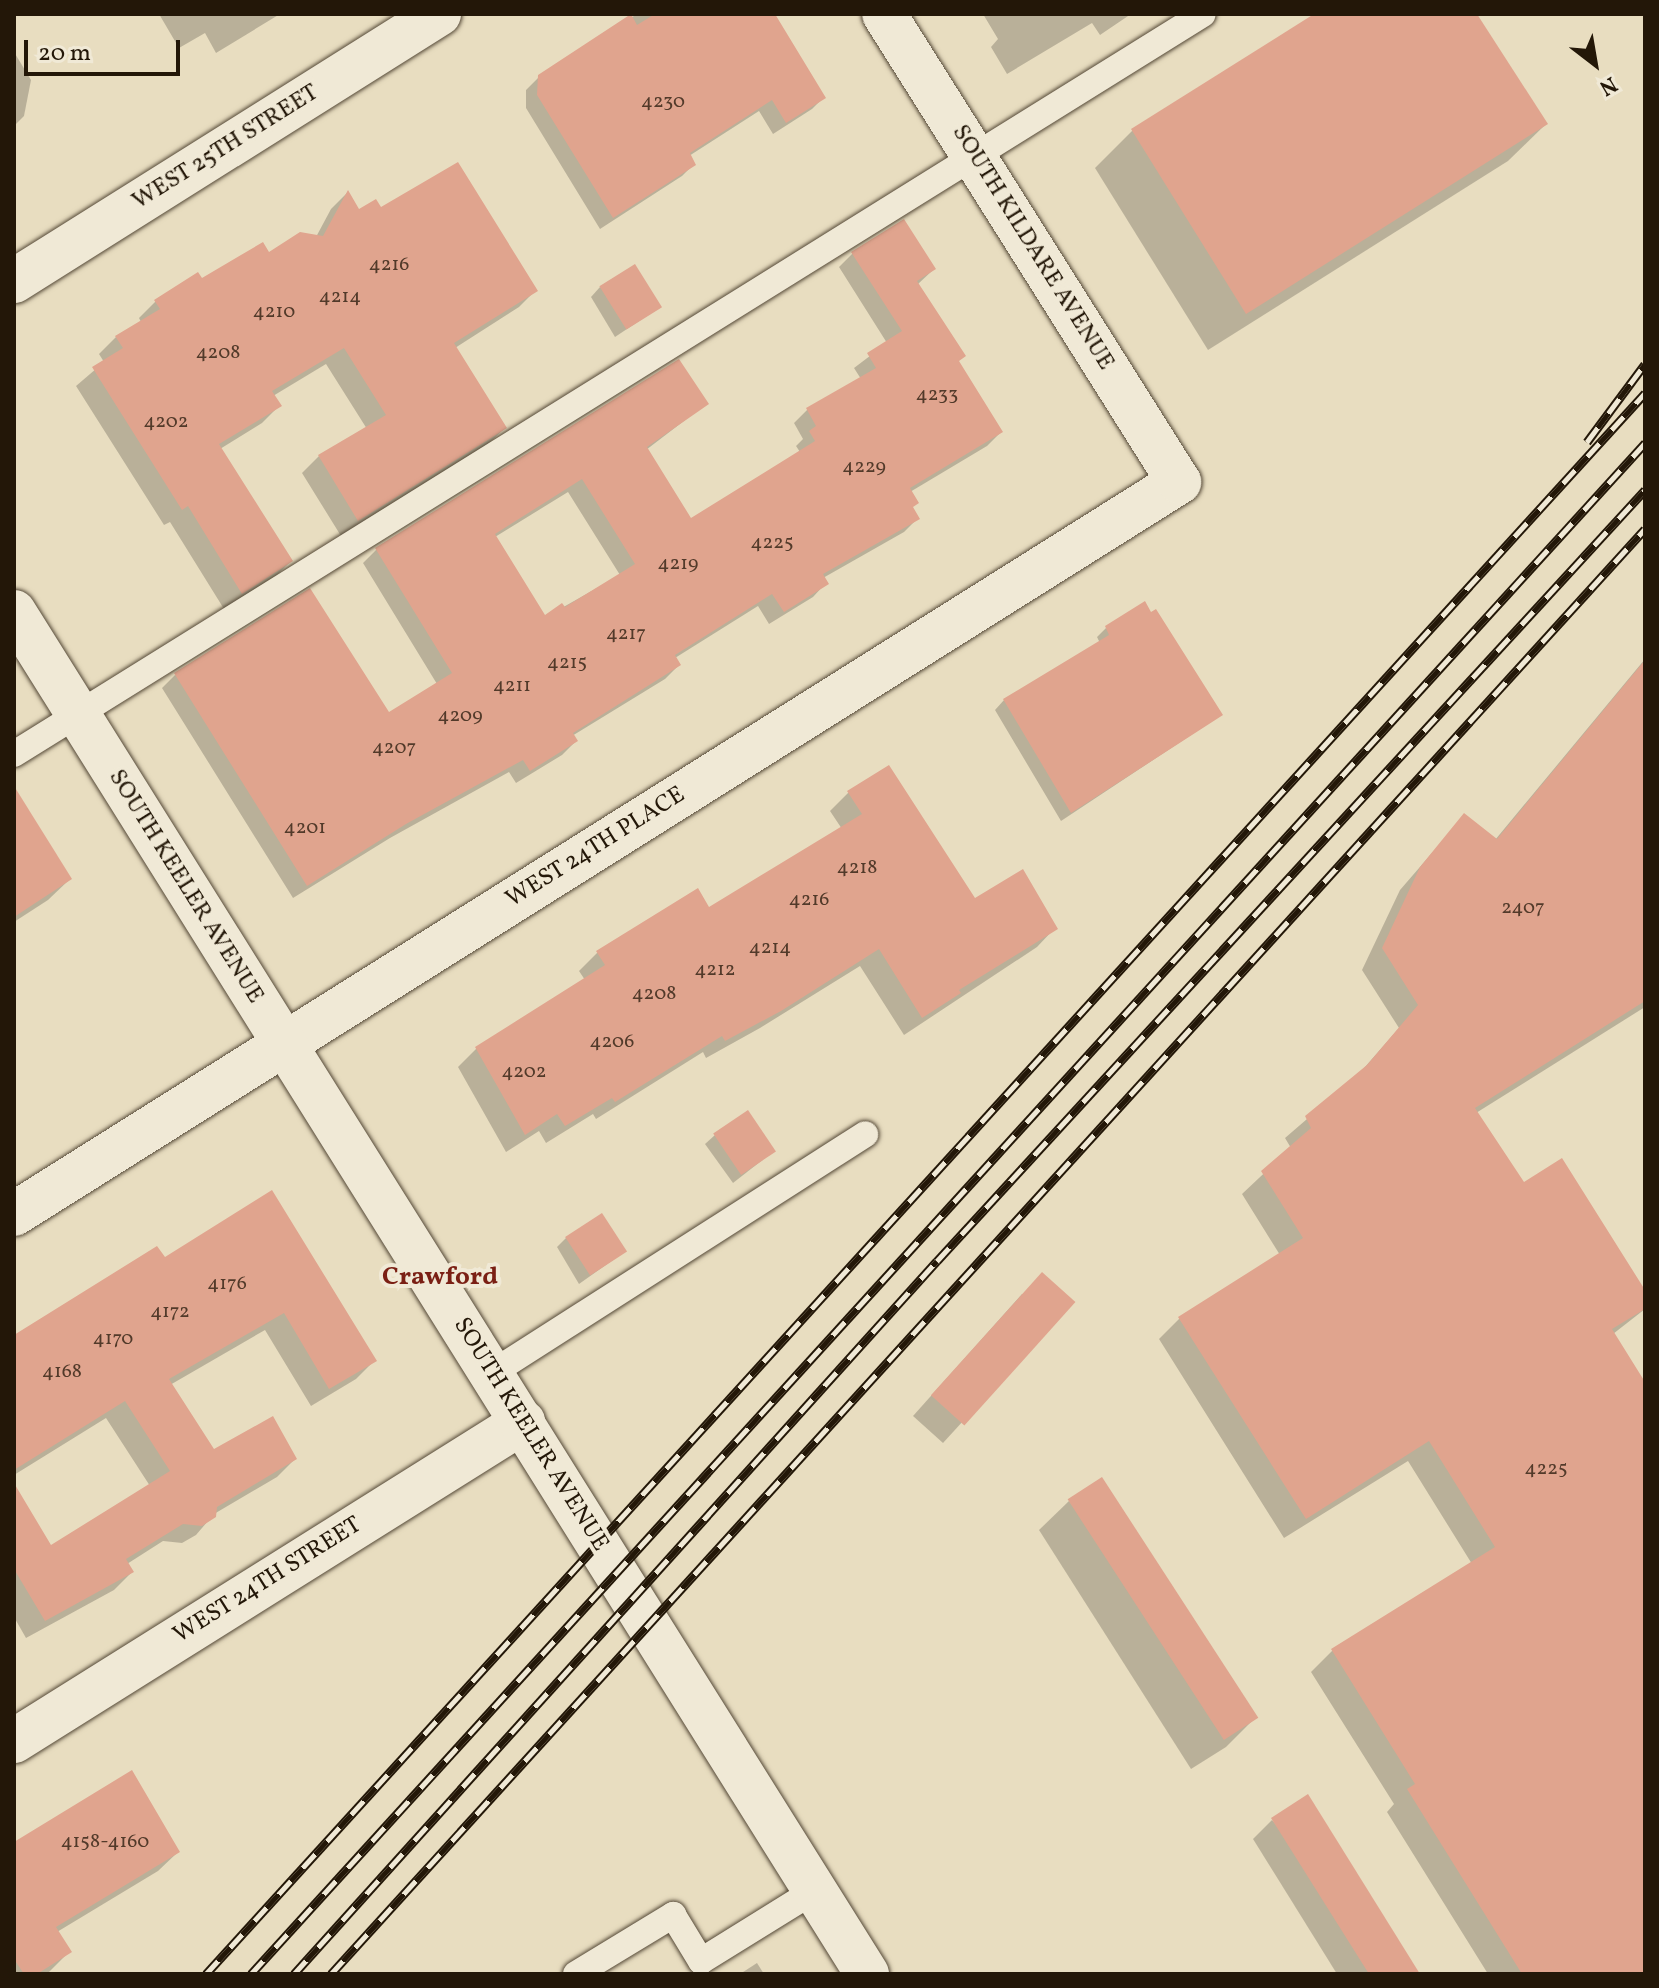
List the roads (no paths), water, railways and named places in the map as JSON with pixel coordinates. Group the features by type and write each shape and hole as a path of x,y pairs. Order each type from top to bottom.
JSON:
{"street":[{"name":"WEST 25TH STREET","path":"14,281 439,14"},
{"name":"SOUTH KILDARE AVENUE","path":"884,14 1179,482"},
{"name":"WEST 24TH PLACE","path":"14,1214 1179,482"},
{"name":"SOUTH KEELER AVENUE","path":"14,612 867,1974"},
{"name":"WEST 24TH STREET","path":"14,1741 523,1422"}],"lane":[{"path":"14,754 1203,14"},
{"path":"492,1373 865,1134"},
{"path":"576,1974 673,1915 701,1961 814,1891"}],"railway":[{"path":"1587,442 1645,364"},
{"path":"206,1974 1645,393"},
{"path":"251,1974 1645,443"},
{"path":"294,1974 937,1261 1645,490"},
{"path":"331,1974 1645,529"}],"district":[{"name":"Crawford","path":"440,1278"}]}
